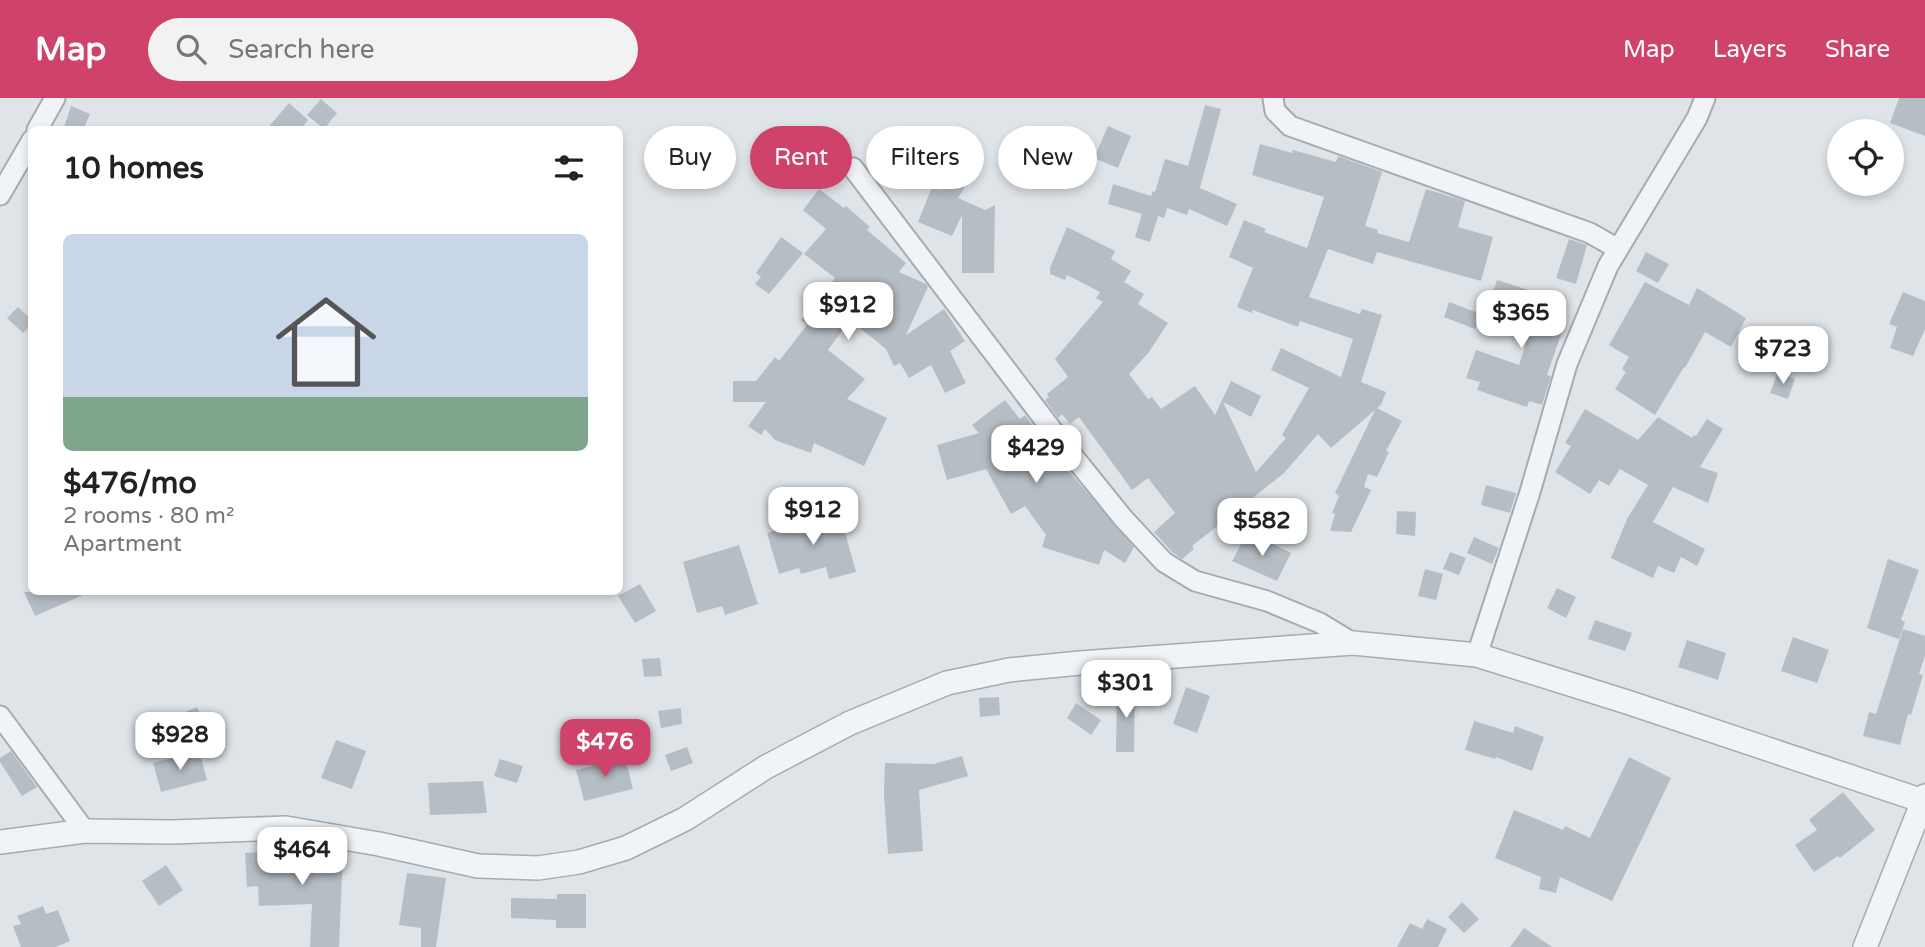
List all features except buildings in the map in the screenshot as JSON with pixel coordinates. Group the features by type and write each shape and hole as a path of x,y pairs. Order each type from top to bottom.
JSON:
{"street":[{"path":"39,126 55,98"},
{"path":"1273,98 1275,111 1290,126 1590,233 1618,249"},
{"path":"1477,655 1530,492 1567,364 1608,266 1697,118 1705,98"},
{"path":"0,195 28,147"},
{"path":"853,167 1056,435 1123,518 1164,562 1195,581 1267,601 1320,623 1353,643"},
{"path":"0,842 85,831 173,832 286,828 379,844 478,866 538,868 579,862 626,848 685,819 766,768 850,723 947,683 1009,670 1080,663 1353,643 1477,655 1924,799 1865,947"},
{"path":"0,716 85,831"}]}
